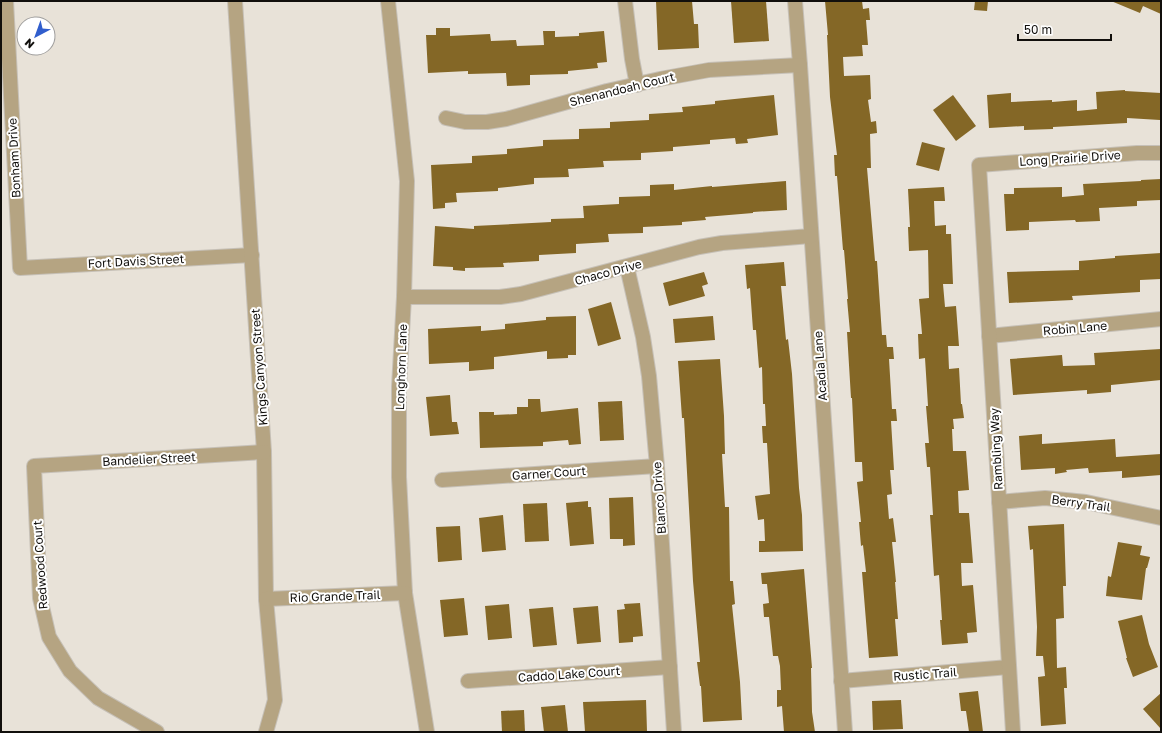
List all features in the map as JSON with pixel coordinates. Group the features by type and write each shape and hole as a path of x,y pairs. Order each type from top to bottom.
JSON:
{"street":[{"name":"Bonham Drive","path":"6,1 20,268"},
{"name":"Kings Canyon Street","path":"235,1 264,452 266,599 275,700 266,732"},
{"name":"Longhorn Lane","path":"388,1 407,181 404,297 399,387 399,477 405,593 426,732"},
{"path":"624,1 637,85"},
{"name":"Acadia Lane","path":"795,1 845,732"},
{"name":"Shenandoah Court","path":"446,118 465,122 486,122 506,119 660,79 709,70 800,65"},
{"name":"Long Prairie Drive","path":"979,165 1137,153 1161,153"},
{"name":"Rambling Way","path":"979,165 1013,732"},
{"name":"Chaco Drive","path":"404,297 500,297 521,294 699,247 722,243 811,236"},
{"name":"Fort Davis Street","path":"20,268 252,255"},
{"name":"Blanco Drive","path":"627,267 647,358 657,466 674,732"},
{"name":"Robin Lane","path":"990,336 1161,319"},
{"name":"Bandelier Street","path":"34,466 264,452"},
{"name":"Redwood Court","path":"34,466 40,598 49,637 70,671 98,698 157,732"},
{"name":"Garner Court","path":"442,480 657,466"},
{"name":"Berry Trail","path":"999,502 1045,498 1086,502 1161,518"},
{"name":"Rio Grande Trail","path":"266,599 405,593"},
{"name":"Caddo Lake Court","path":"468,681 670,667"},
{"name":"Rustic Trail","path":"841,680 1009,668"}],"building":[{"path":"656,1 692,1 694,24 698,24 699,48 658,50"},
{"path":"731,1 766,1 769,41 734,43"},
{"path":"825,1 862,1 863,9 869,8 870,20 866,20 868,45 862,45 863,56 843,57 844,76 870,75 871,99 868,100 871,122 876,121 877,133 870,134 871,168 867,168 875,261 877,261 882,335 886,335 887,347 893,347 894,359 889,359 892,409 896,409 897,421 891,421 894,470 890,470 892,494 887,495 889,519 893,518 896,542 892,542 898,619 895,619 898,656 869,658 862,572 866,572 863,545 861,546 859,522 861,522 857,482 863,481 862,462 855,462 847,332 850,332 848,299 837,176 835,176 834,155 837,155 830,97 828,35"},
{"path":"975,1 988,1 987,11 974,10"},
{"path":"1111,1 1161,1 1161,14 1143,6 1140,13"},
{"path":"436,28 450,28 450,36 490,34 491,41 516,40 517,46 544,45 543,31 555,31 555,37 579,36 579,33 604,31 607,62 597,63 598,68 568,71 568,74 530,75 530,85 507,86 506,73 468,74 468,71 428,73 426,35 436,35"},
{"path":"1125,90 1161,93 1160,120 1127,118 1127,123 1053,127 1053,129 1024,130 1024,126 989,128 987,95 1011,93 1011,102 1052,100 1052,102 1077,100 1077,111 1097,109 1096,92"},
{"path":"774,95 778,135 747,139 748,143 736,144 735,138 710,140 710,144 673,147 673,151 641,153 641,160 603,161 604,167 568,169 569,177 534,178 534,184 498,188 498,191 456,193 457,202 445,203 445,208 433,209 431,165 472,163 472,156 507,154 507,149 543,146 543,140 579,139 579,129 610,128 610,122 649,120 649,114 683,112 682,107 715,104 715,101"},
{"path":"953,95 976,126 956,141 933,110"},
{"path":"922,142 945,148 939,171 916,165"},
{"path":"1161,179 1161,200 1137,201 1137,206 1099,208 1100,221 1076,222 1075,220 1029,222 1029,230 1006,231 1004,194 1014,194 1014,188 1062,187 1062,197 1084,195 1083,184"},
{"path":"786,181 787,210 705,217 706,220 682,222 682,225 643,227 643,233 608,234 609,242 576,244 576,253 539,255 539,261 503,263 504,267 465,268 465,271 453,270 453,267 433,266 435,226 474,229 474,226 551,222 551,219 584,218 583,206 619,204 619,197 650,196 650,185 674,184 674,190"},
{"path":"944,187 945,201 934,201 935,226 946,225 946,234 951,234 953,284 943,284 945,307 956,306 959,346 948,346 949,369 959,368 961,404 964,418 953,419 953,451 966,451 969,490 958,491 959,513 969,513 973,563 961,563 962,586 973,585 977,632 967,633 968,643 942,645 939,575 934,576 930,515 933,515 930,467 927,467 925,443 929,443 926,406 928,406 925,358 919,359 918,334 922,334 919,299 929,298 928,250 909,251 908,227 910,227 908,189"},
{"path":"1161,253 1161,279 1140,280 1140,292 1072,296 1073,300 1009,303 1007,272 1079,270 1079,261 1115,258 1115,256"},
{"path":"784,262 786,286 781,286 786,340 788,339 792,374 802,515 803,551 759,552 759,541 765,541 764,519 758,520 755,496 770,494 767,443 763,443 762,426 766,426 765,404 763,404 762,367 759,368 756,330 753,330 750,288 747,289 745,265"},
{"path":"704,272 708,284 702,286 705,296 669,306 663,283"},
{"path":"611,302 621,339 598,346 588,309"},
{"path":"576,316 576,355 568,355 568,358 547,359 547,351 494,357 494,369 469,371 469,362 429,364 428,329 481,326 481,331 505,329 505,324 546,320 546,317"},
{"path":"713,316 715,340 675,343 673,319"},
{"path":"1161,349 1161,380 1111,385 1111,392 1087,394 1087,390 1013,395 1010,359 1062,355 1063,366 1095,365 1094,353"},
{"path":"720,359 724,416 725,454 722,454 725,507 729,507 730,581 733,581 735,604 732,605 740,682 742,720 703,722 701,686 697,662 700,662 693,581 684,418 682,418 678,361"},
{"path":"450,395 452,422 457,422 459,434 430,436 426,397"},
{"path":"528,399 540,399 541,412 578,408 581,444 569,445 568,440 543,442 543,446 480,448 479,412 494,412 494,415 517,414 517,407 528,407"},
{"path":"622,401 624,440 600,441 598,402"},
{"path":"1042,434 1042,444 1115,439 1116,457 1161,454 1161,475 1122,478 1122,471 1089,473 1088,468 1066,470 1067,472 1055,474 1055,468 1021,470 1019,436"},
{"path":"633,497 635,545 623,546 623,539 610,539 609,498"},
{"path":"588,501 588,507 591,507 594,544 570,546 566,503"},
{"path":"547,503 549,541 525,542 523,504"},
{"path":"503,515 506,550 482,552 479,518"},
{"path":"1064,524 1066,586 1063,586 1064,618 1056,619 1057,668 1066,667 1067,688 1064,688 1066,724 1041,726 1038,677 1045,676 1043,656 1036,656 1037,627 1033,549 1030,550 1028,526"},
{"path":"460,526 462,560 438,562 436,527"},
{"path":"1118,542 1142,546 1140,555 1150,557 1146,568 1142,600 1106,596 1108,576 1111,577"},
{"path":"804,569 812,668 812,712 815,732 784,732 782,706 777,707 777,690 781,690 780,666 778,656 773,656 769,617 764,617 763,604 769,603 767,584 762,584 761,573"},
{"path":"464,598 468,635 444,637 440,600"},
{"path":"640,603 643,636 633,637 633,642 619,643 617,610 625,609 624,604"},
{"path":"509,604 512,638 488,640 485,606"},
{"path":"598,606 601,642 577,644 573,608"},
{"path":"553,607 557,645 533,647 529,609"},
{"path":"1142,615 1149,644 1158,667 1133,677 1126,658 1118,621"},
{"path":"978,691 983,732 969,732 966,711 961,711 959,693"},
{"path":"1161,693 1161,729 1143,709"},
{"path":"646,700 647,731 585,732 583,702"},
{"path":"901,700 903,729 873,730 872,701"},
{"path":"565,705 568,732 544,732 541,707"},
{"path":"524,710 525,732 502,732 501,711"}]}
